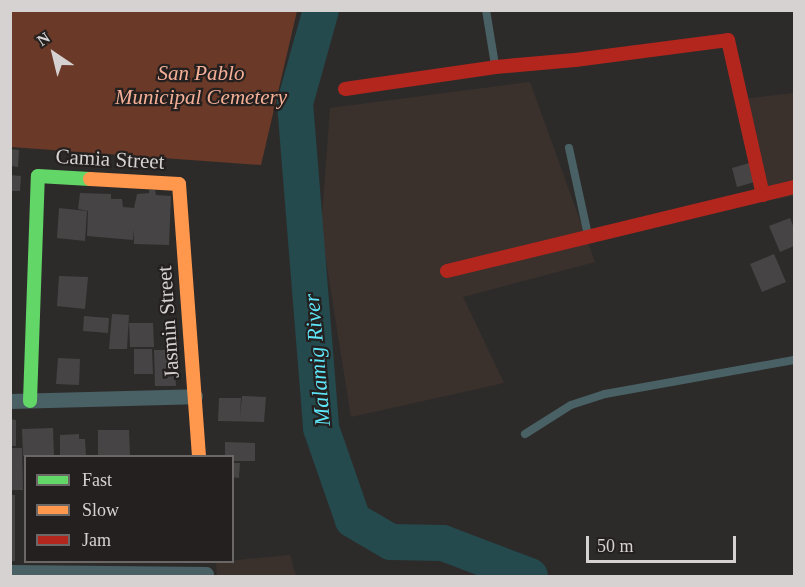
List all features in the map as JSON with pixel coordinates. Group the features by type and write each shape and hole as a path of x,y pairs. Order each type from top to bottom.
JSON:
{"street":[{"path":"345,89 495,67 575,60 728,40 763,195"},
{"name":"Camia Street","path":"30,401 38,176 179,184"},
{"name":"Jasmin Street","path":"179,184 199,455"},
{"path":"447,271 795,187"},
{"path":"10,401 195,396"},
{"path":"10,572 206,571"}],"lane":[{"path":"486,10 495,67"},
{"path":"569,148 589,237"},
{"path":"525,434 571,405 605,394 795,360"}],"shaded area":[{"path":"530,82 595,262 463,297 504,383 351,417 321,229 330,108"},
{"path":"794,93 794,196 765,201 744,99"},
{"path":"290,555 296,576 217,576 216,563 234,563 234,560"}],"green space":[{"name":"San Pablo Municipal Cemetery","path":"10,11 297,11 261,165 11,147"}],"building":[{"path":"10,149 19,150 18,167 10,166"},
{"path":"753,162 758,181 737,187 732,168"},
{"path":"10,175 21,176 20,191 10,191"},
{"path":"149,190 155,190 156,195 171,196 169,245 134,244 134,229 133,240 87,236 88,211 78,209 80,193 111,194 111,199 122,199 123,207 134,208 137,194 149,193"},
{"path":"59,208 87,211 85,241 57,238"},
{"path":"790,218 794,228 794,246 780,252 769,226"},
{"path":"774,254 786,282 762,292 750,264"},
{"path":"59,276 88,277 85,309 57,306"},
{"path":"112,314 129,315 127,349 109,349"},
{"path":"84,316 109,318 108,333 83,331"},
{"path":"129,323 153,323 154,347 130,347"},
{"path":"134,349 152,349 153,374 134,374"},
{"path":"154,350 174,350 176,386 155,386"},
{"path":"58,358 80,359 79,385 56,384"},
{"path":"242,396 266,397 264,422 218,421 219,398 241,398 240,418"},
{"path":"10,419 16,420 16,446 10,446"},
{"path":"53,428 54,455 23,456 22,429"},
{"path":"98,430 129,430 130,455 98,455"},
{"path":"79,434 79,439 85,439 86,455 60,455 60,435"},
{"path":"225,442 255,443 255,461 234,461 234,455 225,455"},
{"path":"10,448 22,448 23,490 10,490"},
{"path":"234,463 240,463 239,478 234,477"},
{"path":"10,495 15,495 15,561 10,561"}],"waterway":[{"name":"Malamig River","path":"321,10 295,103 321,428 353,520 391,542 443,543 530,576"}],"traffic: fast":[{"path":"30,401 38,176 90,179"}],"traffic: slow":[{"path":"90,179 179,184 199,455"}],"traffic: jam":[{"path":"345,89 495,67 575,60 728,40 763,195"},
{"path":"447,271 794,187"}]}
